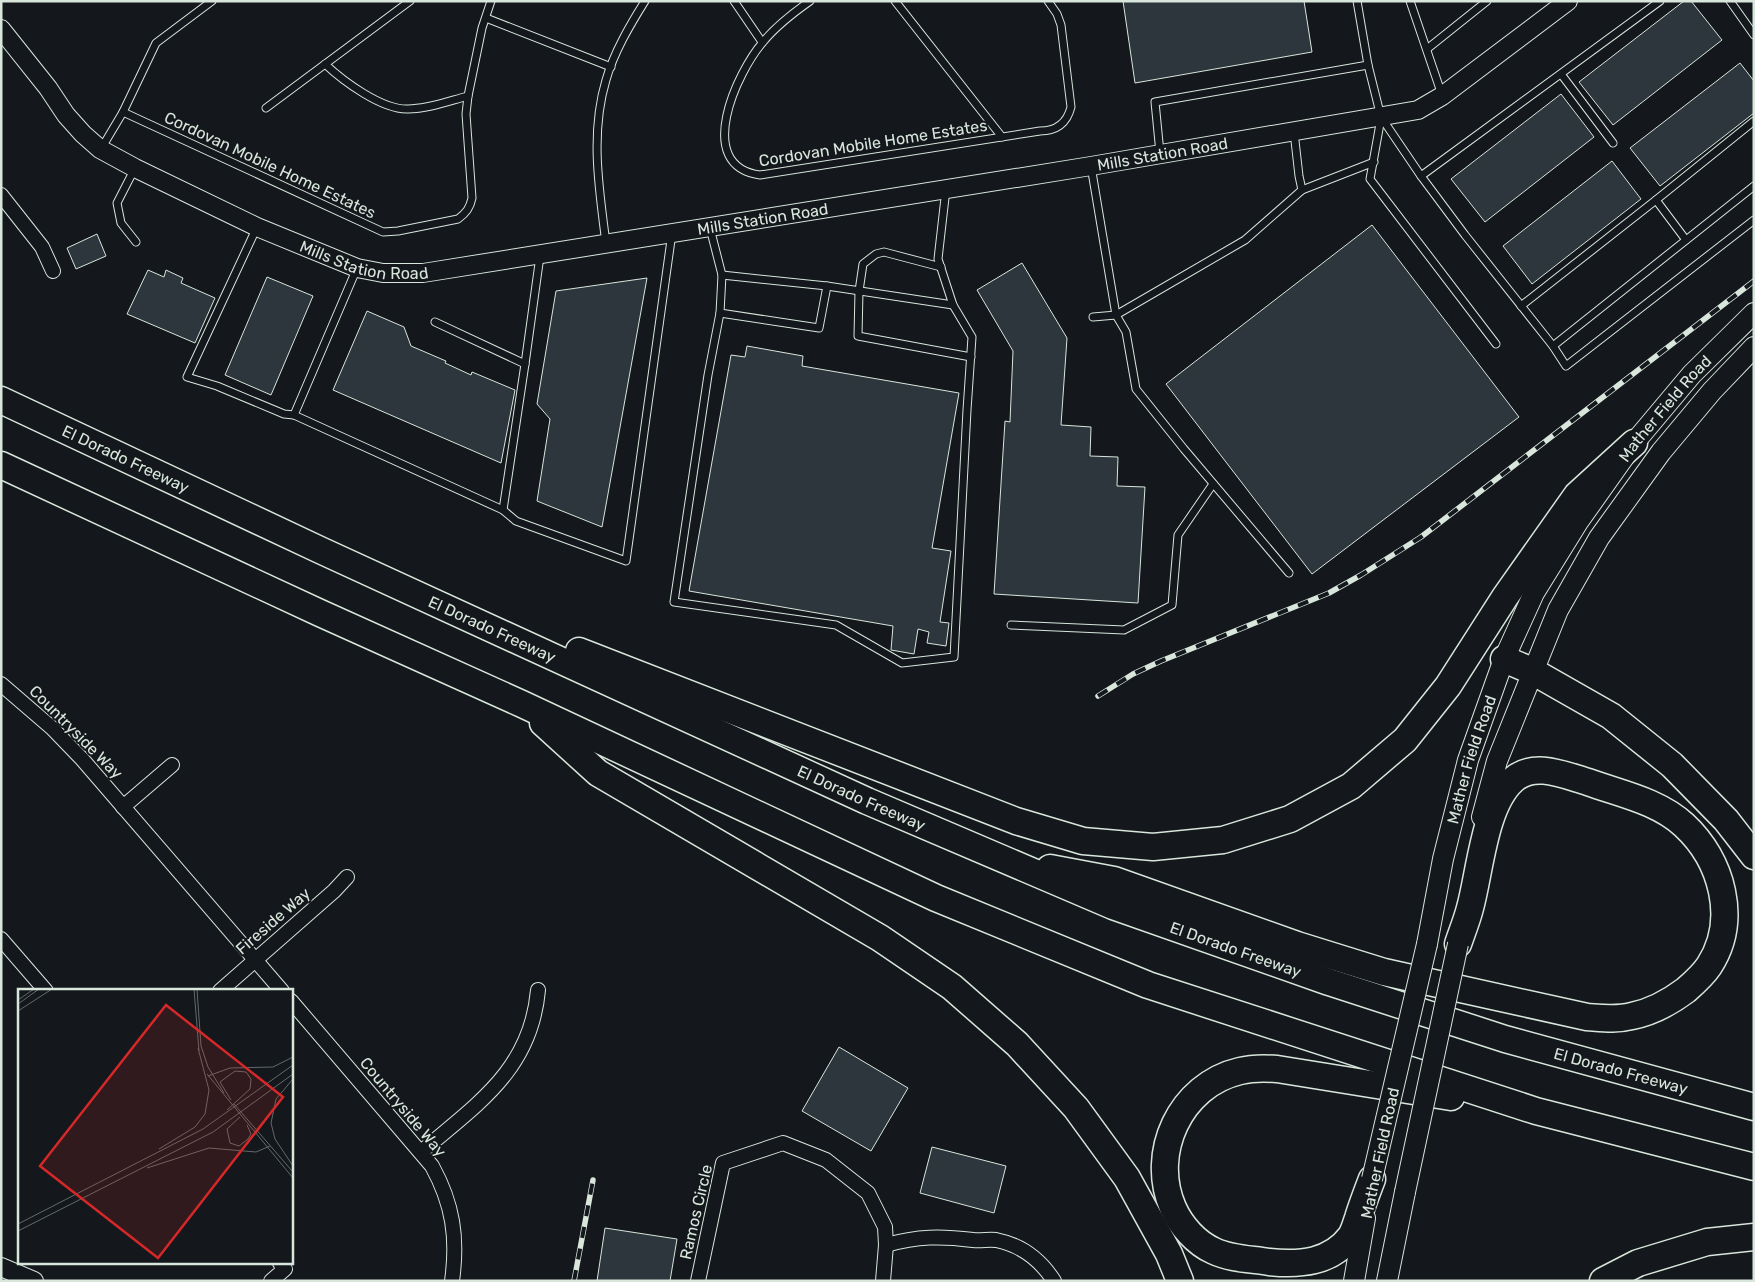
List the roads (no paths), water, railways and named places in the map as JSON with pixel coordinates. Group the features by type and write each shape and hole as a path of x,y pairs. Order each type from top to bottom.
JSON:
{"highway":[{"name":"El Dorado Freeway","path":"1,400 320,550 867,801 1113,906 1338,985 1505,1039 1754,1107"},
{"path":"320,550 1016,821 1084,841 1153,847 1223,840 1290,819 1351,786 1404,740 1448,686 1504,597 1577,495 1634,443"},
{"path":"1,465 320,613 522,704 936,898 1148,985 1536,1111 1754,1167"},
{"path":"1504,659 1532,671 1611,716 1672,765 1726,820 1754,856"},
{"path":"522,704 598,773 880,938 952,987 1017,1044 1076,1108 1127,1178 1169,1254 1180,1281"},
{"path":"1000,859 1114,880 1296,945 1384,972 1587,1017 1611,1019 1632,1016 1663,1005 1677,997 1695,982 1709,966 1719,947 1725,922 1723,897 1714,865 1701,844 1684,825 1671,815 1642,800 1563,774 1539,770 1524,773 1512,781 1492,814 1470,908 1458,944"},
{"path":"1372,1179 1351,1235 1333,1253 1317,1261 1287,1264 1228,1257 1213,1251 1193,1237 1183,1225 1169,1198 1165,1183 1164,1161 1174,1125 1181,1112 1195,1095 1226,1075 1240,1071 1263,1068 1277,1069 1536,1111"},
{"path":"1603,1281 1638,1263 1708,1242 1754,1237"}],"main road":[{"name":"Mather Field Road","path":"1354,1281 1372,1179 1427,944 1442,859 1468,760 1504,659 1534,593 1578,522 1634,443 1692,374 1754,313"},
{"name":"Mather Field Road","path":"1387,1281 1458,944 1471,859 1497,761 1532,671 1558,610 1599,538 1682,424 1754,347"}],"street":[{"name":"Mills Station Road","path":"1,29 48,88 66,115 100,149 257,227 357,268 383,273 423,273 1090,166 1418,110 1442,96 1568,1"},
{"path":"1,194 42,247 53,271"},
{"name":"Countryside Way","path":"1,684 52,728 82,759 280,989"},
{"path":"123,807 172,765"},
{"name":"Fireside Way","path":"222,989 348,877"},
{"path":"1,940 44,989"},
{"path":"421,1152 484,1098 507,1072 526,1042 536,1009 538,990"},
{"name":"Countryside Way","path":"292,1002 421,1152 440,1181 452,1214 455,1250 452,1281"},
{"name":"Ramos Circle","path":"698,1281 723,1163 783,1143 826,1160 868,1193 884,1227 886,1245 883,1281"},
{"path":"886,1245 907,1239 927,1237 995,1240 1021,1249 1037,1259 1054,1281"},
{"path":"271,1281 285,1269 281,1264"},
{"path":"1,1267 34,1281"}],"lane":[{"path":"100,149 123,112 156,43 212,1"},
{"path":"266,108 410,1"},
{"name":"Cordovan Mobile Home Estates","path":"123,112 383,232 398,231 458,219 470,207 472,198 466,114 468,96 486,18 492,1"},
{"path":"606,243 599,198 596,146 601,106 606,80 611,67 645,1"},
{"path":"734,1 762,42"},
{"name":"Cordovan Mobile Home Estates","path":"810,1 780,24 762,42 745,67 736,89 726,119 725,142 727,152 736,166 749,174 760,176 1049,131 1058,128 1064,123 1072,107 1061,25 1057,14 1048,1"},
{"name":"Cordovan Mobile Home Estates","path":"895,1 1002,137"},
{"path":"1357,1 1368,65 1381,117 1421,176 1553,346 1566,366 1754,220"},
{"path":"1410,1 1442,96"},
{"path":"1427,48 1487,1"},
{"path":"1421,176 1660,1"},
{"path":"1730,1 1754,35"},
{"path":"486,18 611,67"},
{"path":"325,64 358,90 396,108 405,110 416,109 468,96"},
{"path":"1160,153 1155,102 1368,65"},
{"path":"1561,74 1613,143"},
{"path":"1381,117 1370,179 1496,344"},
{"path":"1521,306 1754,121"},
{"path":"1294,132 1302,190"},
{"path":"1093,317 1116,315 1245,240 1302,190 1374,162"},
{"path":"1090,166 1116,315 1126,332 1136,389 1213,484 1289,573"},
{"path":"135,168 117,203 121,223 136,242"},
{"path":"1553,346 1754,186"},
{"path":"710,227 722,274 720,313 708,375 674,602 836,625 902,663 954,657 972,337 953,305 938,259 946,189"},
{"path":"1656,200 1686,240"},
{"path":"257,227 187,377 217,386 284,414 294,415 503,510 516,521 626,561 672,233"},
{"path":"941,267 884,252 876,254 863,264 859,291 858,336 971,357"},
{"path":"503,510 526,364 540,254"},
{"path":"294,415 357,268"},
{"path":"722,274 827,286 953,305"},
{"path":"720,313 819,328 827,286"},
{"path":"434,322 526,364"},
{"path":"1011,625 1124,630 1172,604 1178,535 1213,484"}],"railway":[{"path":"1098,696 1133,674 1161,661 1329,593 1361,575 1421,537 1754,281"},
{"path":"574,1281 593,1180"}]}
